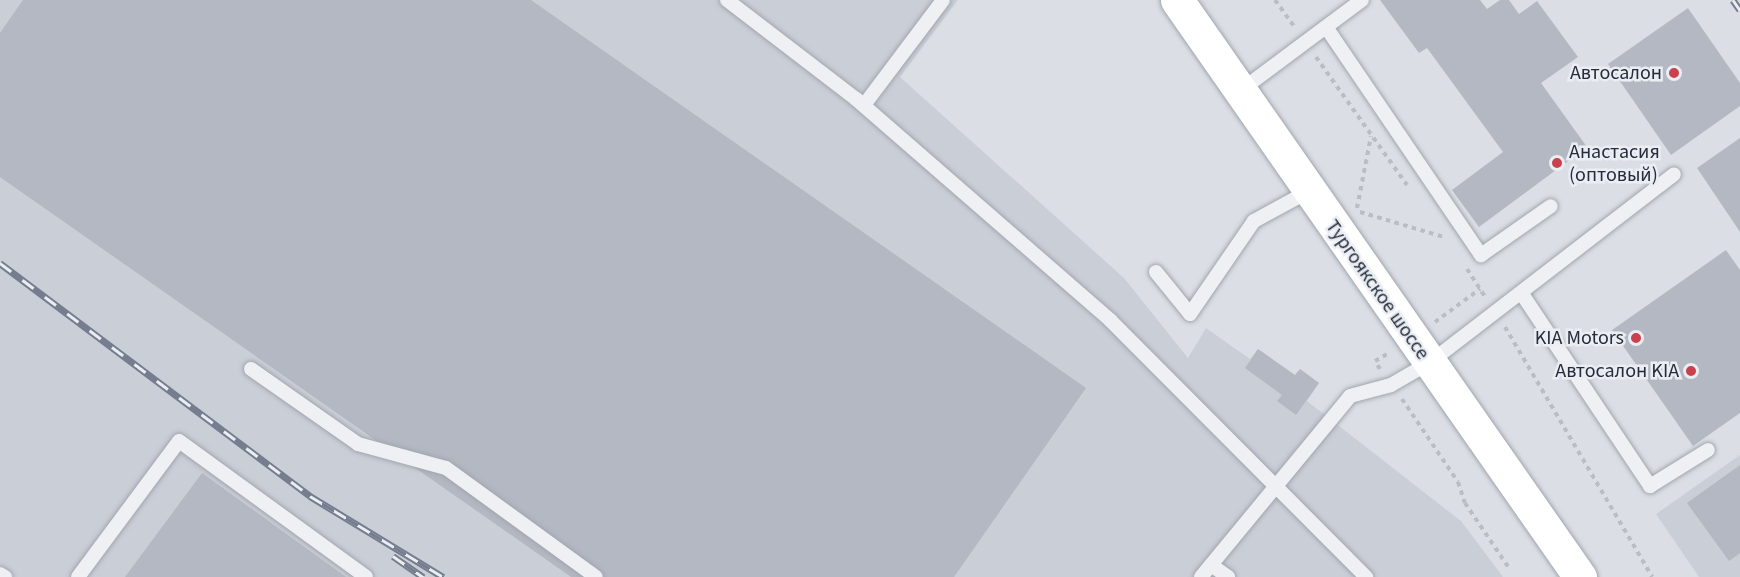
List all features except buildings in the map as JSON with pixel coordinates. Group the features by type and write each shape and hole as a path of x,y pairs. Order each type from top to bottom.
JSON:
{"main road":[{"name":"Тургоякское шоссе","path":"1178,0 1580,577"}],"lane":[{"path":"727,0 864,105 1110,320 1366,577"},
{"path":"864,105 943,0"},
{"path":"1240,91 1362,0"},
{"path":"1326,27 1481,255 1551,206"},
{"path":"1202,577 1350,396 1391,385 1429,363 1497,313 1674,174"},
{"path":"1156,272 1190,314 1254,221 1309,191"},
{"path":"1521,294 1650,486 1708,450"},
{"path":"251,369 358,444 446,468 596,577"},
{"path":"78,577 178,441 366,577"},
{"path":"1211,565 1227,577"},
{"path":"0,574 4,577"}],"path":[{"path":"1275,0 1411,191"},
{"path":"1372,135 1356,211 1444,237"},
{"path":"1438,228 1450,246"},
{"path":"1462,263 1497,313 1652,577"}],"shaded area":[{"path":"0,0 958,0 900,77 1124,278 1188,358 1206,328 1250,359 1258,349 1295,375 1300,369 1319,383 1307,401 1461,521 1503,577 0,577"},
{"path":"1740,455 1740,577 1699,577 1656,514"}],"railway":[{"path":"1733,0 1740,10"},
{"path":"0,263 310,496 443,577"},
{"path":"393,556 423,577"}],"place":[{"name":"Автосалон","path":"1674,73"},
{"name":"Анастасия (оптовый)","path":"1557,163"},
{"name":"KIA Motors","path":"1636,338"},
{"name":"Автосалон KIA","path":"1691,371"}]}
